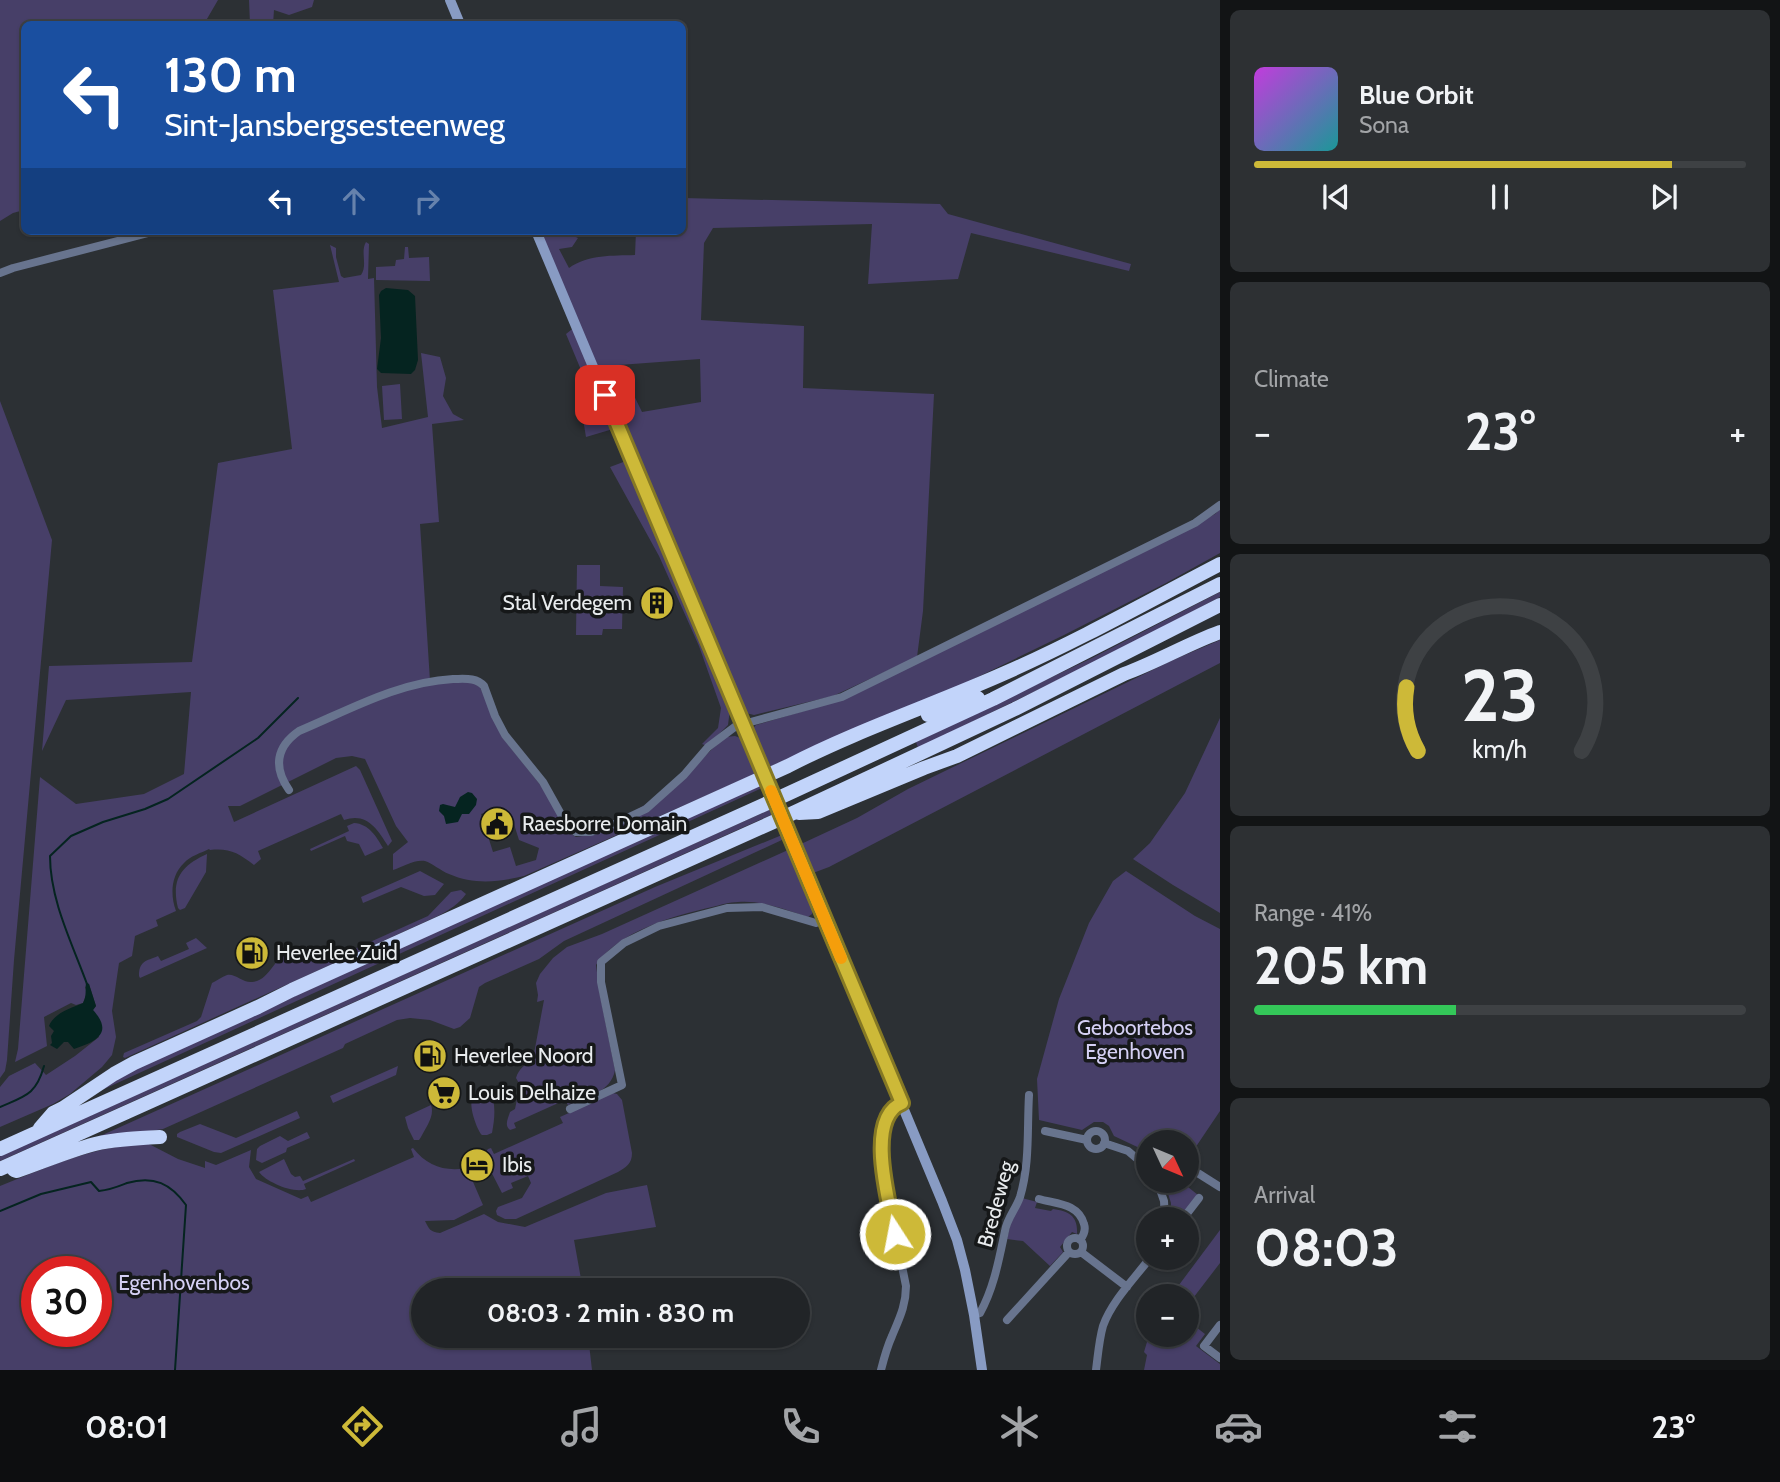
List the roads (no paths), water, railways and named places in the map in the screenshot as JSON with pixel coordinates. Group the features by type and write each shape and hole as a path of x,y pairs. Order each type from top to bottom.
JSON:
{"highway":[{"path":"37,1132 53,1113 134,1063 789,766 847,737 1007,672 1220,564"},
{"path":"0,1149 993,699 1220,584"},
{"path":"3,1168 791,814 1015,709 1220,604"},
{"path":"1124,674 1157,651 1184,624"},
{"path":"791,814 818,812 957,756 1124,674 1220,632"},
{"path":"789,766 975,698 993,699"},
{"path":"3,1168 17,1171 93,1144 160,1137"}],"main road":[{"path":"450,0 459,21"},
{"path":"538,235 943,1200 965,1270 982,1370"}],"street":[{"path":"0,273 141,235"},
{"path":"289,790 279,770 282,749 288,739 299,731 398,689 430,681 467,679 480,682 487,691 505,735 542,782 567,825 576,832 591,832 608,827 646,809 684,775 708,747 736,726 842,697 1195,523 1220,505"},
{"path":"570,1109 622,1085 601,982 601,962 624,943 659,926 727,908 762,907 819,922"},
{"name":"Bredeweg","path":"974,1315 980,1313 986,1303 999,1262 1005,1228 1020,1199 1026,1165 1028,1095"},
{"path":"881,1370 906,1301 906,1286 880,1150 887,1117 894,1107 902,1103"},
{"path":"1045,1131 1087,1140"},
{"path":"1097,1131 1104,1136 1101,1147 1094,1148 1087,1140 1091,1132 1097,1131"},
{"path":"1104,1143 1128,1151 1136,1158"},
{"path":"1199,1174 1220,1187"},
{"path":"1192,1207 1199,1198"},
{"path":"1039,1199 1069,1206 1080,1213 1085,1228 1080,1240"},
{"path":"1069,1252 1069,1240 1076,1238 1083,1246 1081,1252"},
{"path":"1069,1252 1081,1252"},
{"path":"1007,1320 1069,1252"},
{"path":"1081,1252 1127,1287"},
{"path":"1096,1370 1104,1324 1140,1270"},
{"path":"1220,1325 1204,1346 1220,1358"}],"waterway":[{"path":"87,984 58,905 50,856 71,836 168,799 258,738 298,698"},
{"path":"0,1107 23,1097 33,1089 44,1066"},
{"path":"0,1211 41,1194 91,1182 99,1191 146,1180 161,1183 174,1192 186,1205 175,1370"}],"place":[{"name":"Stal Verdegem","path":"657,603"},
{"name":"Raesborre Domain","path":"497,824"},
{"name":"Heverlee Zuid","path":"252,953"},
{"name":"Heverlee Noord","path":"430,1056"},
{"name":"Louis Delhaize","path":"444,1093"},
{"name":"Ibis","path":"477,1165"}],"park label":[{"name":"Geboortebos Egenhoven","path":"1135,1040"},
{"name":"Egenhovenbos","path":"184,1283"}]}
